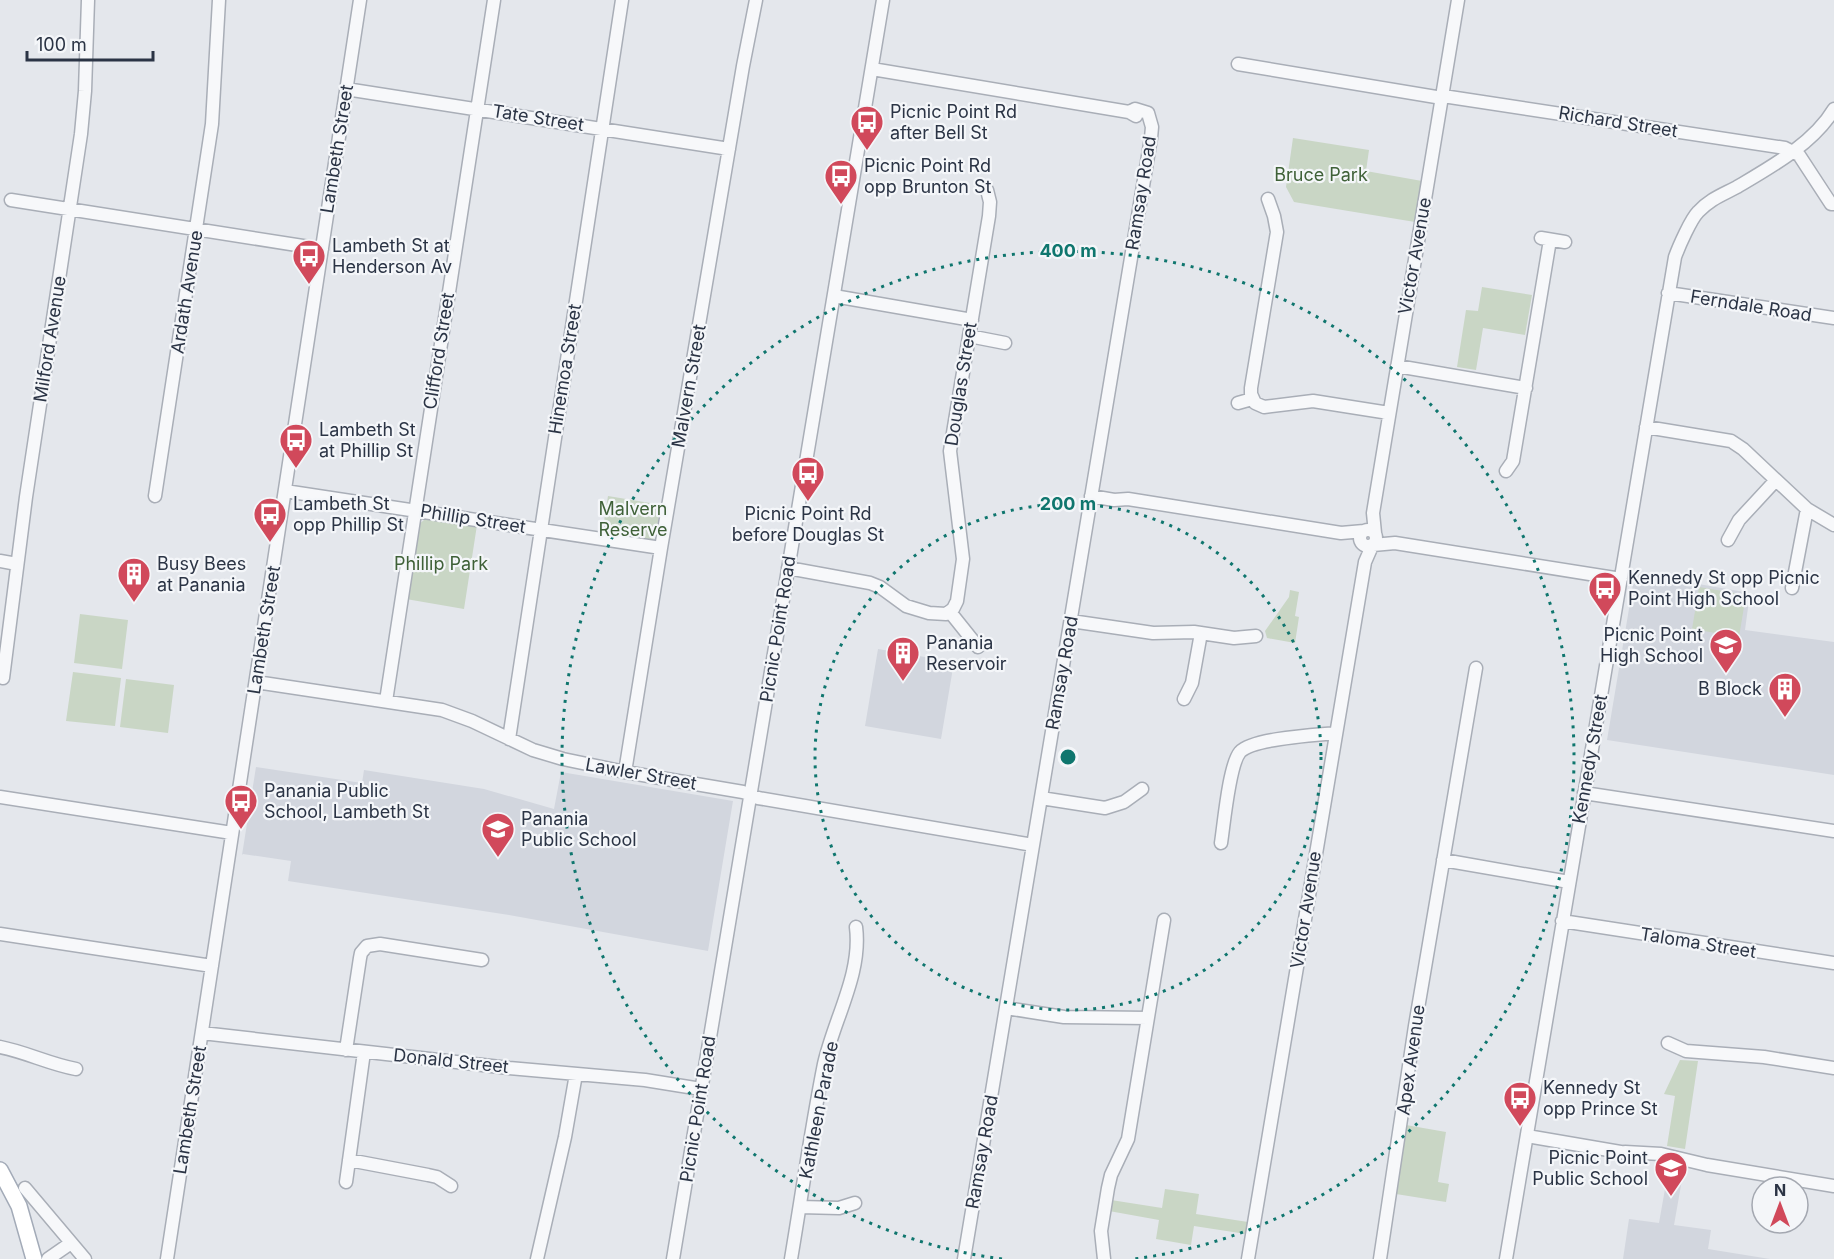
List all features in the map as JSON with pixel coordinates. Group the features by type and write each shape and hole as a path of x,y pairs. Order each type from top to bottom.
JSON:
{"main road":[{"path":"0,1170 19,1206 34,1259"}],"street":[{"name":"Milford Avenue","path":"3,678 17,564 70,210 85,91 88,0"},
{"name":"Ardath Avenue","path":"155,496 212,124 219,0"},
{"name":"Lambeth Street","path":"167,1259 360,0"},
{"name":"Clifford Street","path":"386,701 494,0"},
{"name":"Hinemoa Street","path":"509,739 622,0"},
{"name":"Malvern Street","path":"625,772 661,548 756,0"},
{"name":"Picnic Point Road","path":"673,1259 883,0"},
{"name":"Victor Avenue","path":"1248,1259 1458,0"},
{"name":"Richard Street","path":"1238,64 1773,146 1792,152"},
{"name":"Ramsay Road","path":"872,69 1129,112 1151,122 1151,138 964,1259"},
{"name":"Tate Street","path":"346,89 729,149"},
{"name":"Kennedy Street","path":"1506,1259 1677,250 1690,227 1735,188 1792,152 1817,132 1834,109"},
{"path":"1792,152 1799,155 1831,204 1834,204"},
{"name":"Douglas Street","path":"950,612 957,601 963,559 950,451 989,216 990,202 987,190"},
{"path":"1268,199 1274,216 1276,232 1251,388 1252,399 1264,407 1313,401 1389,413"},
{"path":"11,201 322,249"},
{"path":"1506,471 1513,461 1526,388 1546,239 1565,242"},
{"name":"Ferndale Road","path":"1668,293 1834,318"},
{"path":"834,296 972,320"},
{"path":"969,336 1005,343"},
{"path":"1397,366 1526,388"},
{"path":"1238,403 1252,399"},
{"path":"1646,427 1731,441 1743,448 1775,481 1807,509 1834,525"},
{"path":"1728,540 1739,520 1775,481"},
{"name":"Phillip Street","path":"285,491 661,548"},
{"path":"1092,493 1114,500 1128,499 1341,533 1344,537 1390,539 1395,543 1621,579"},
{"path":"1792,588 1807,509"},
{"path":"0,561 17,564"},
{"path":"789,568 864,581 880,587 914,609 938,615 950,612 978,647"},
{"path":"1071,621 1153,633 1201,633 1234,638 1256,636"},
{"path":"1184,699 1193,677 1201,633"},
{"name":"Apex Avenue","path":"1380,1259 1415,1026 1476,668"},
{"name":"Lawler Street","path":"256,682 452,713 551,756 625,772 1033,845"},
{"path":"1221,843 1234,764 1241,751 1253,744 1336,733"},
{"path":"1041,798 1105,808 1124,802 1142,789"},
{"path":"1584,793 1834,831"},
{"path":"0,797 232,832"},
{"path":"1443,861 1569,882"},
{"path":"1104,1259 1101,1231 1109,1181 1128,1139 1164,920"},
{"name":"Taloma Street","path":"1562,921 1834,963"},
{"name":"Kathleen Parade","path":"791,1259 824,1064 855,963 858,940 856,927"},
{"path":"0,934 212,966"},
{"path":"346,1050 361,953 367,946 380,944 482,960"},
{"path":"1006,1008 1064,1017 1148,1018"},
{"name":"Donald Street","path":"202,1033 364,1052 645,1080 701,1089"},
{"path":"1668,1043 1686,1051 1754,1056 1834,1068"},
{"path":"0,1047 21,1051 53,1065 75,1069"},
{"path":"346,1182 364,1052"},
{"path":"537,1259 565,1137 576,1074"},
{"path":"1527,1136 1625,1152 1672,1164 1707,1165 1834,1186"},
{"path":"349,1161 428,1175 451,1186"},
{"path":"25,1188 85,1259"},
{"path":"800,1207 839,1208 855,1203"},
{"path":"48,1259 71,1243"}],"shaded area":[{"name":"Picnic Point High School","path":"1635,573 1750,593 1745,630 1834,642 1834,775 1607,740"},
{"path":"878,649 954,662 941,739 865,726"},
{"name":"Panania Public School","path":"256,767 362,783 364,770 484,789 554,809 561,772 733,801 708,951 509,915 288,881 291,861 242,855"},
{"name":"Picnic Point Public School","path":"1668,1172 1683,1174 1674,1225 1711,1230 1708,1249 1770,1259 1623,1259 1629,1219 1659,1223"}],"green space":[{"name":"Bruce Park","path":"1293,138 1369,150 1366,171 1422,181 1415,222 1294,202 1286,187"},
{"path":"1482,287 1532,295 1525,335 1483,328 1476,370 1457,367 1466,310 1478,311"},
{"name":"Malvern Reserve","path":"608,496 662,505 654,538 650,540 602,534"},
{"name":"Phillip Park","path":"430,518 477,525 464,609 406,599 418,525"},
{"path":"1699,587 1746,595 1739,637 1692,629"},
{"path":"1290,590 1299,592 1295,616 1299,617 1295,643 1267,638 1265,631 1289,597"},
{"path":"80,614 128,620 122,669 74,663"},
{"path":"73,672 121,678 115,726 66,721"},
{"path":"126,679 174,685 168,733 120,727"},
{"path":"1680,1060 1698,1061 1685,1149 1667,1146 1675,1096 1664,1094"},
{"path":"1406,1125 1446,1132 1438,1182 1449,1184 1446,1202 1396,1194"},
{"path":"1165,1189 1199,1194 1196,1214 1248,1222 1246,1234 1194,1226 1191,1245 1156,1239 1159,1220 1109,1211 1111,1200 1162,1208"}],"place":[{"name":"Picnic Point Rd after Bell St","path":"867,151"},
{"name":"Picnic Point Rd opp Brunton St","path":"841,205"},
{"name":"Lambeth St at Henderson Av","path":"309,285"},
{"name":"Lambeth St at Phillip St","path":"296,469"},
{"name":"Picnic Point Rd before Douglas St","path":"808,502"},
{"name":"Lambeth St opp Phillip St","path":"270,543"},
{"name":"Busy Bees at Panania","path":"134,603"},
{"name":"Kennedy St opp Picnic Point High School","path":"1605,617"},
{"name":"Picnic Point High School","path":"1726,674"},
{"name":"Panania Reservoir","path":"903,682"},
{"name":"B Block","path":"1785,718"},
{"name":"Panania Public School, Lambeth St","path":"241,830"},
{"name":"Panania Public School","path":"498,858"},
{"name":"Kennedy St opp Prince St","path":"1520,1127"},
{"name":"Picnic Point Public School","path":"1671,1197"}]}
